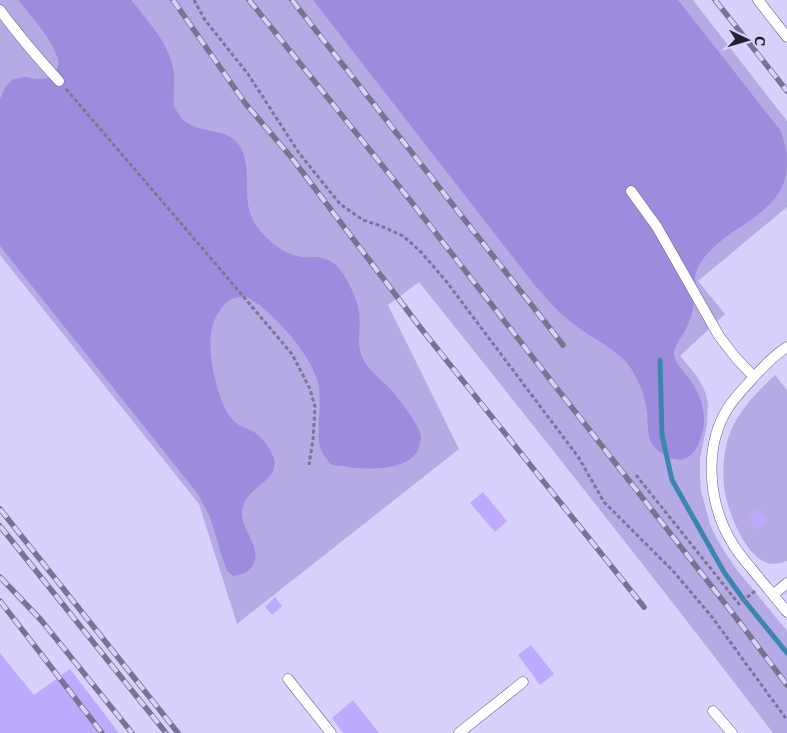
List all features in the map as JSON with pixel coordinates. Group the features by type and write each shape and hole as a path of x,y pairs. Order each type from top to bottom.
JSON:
{"lane":[{"path":"758,0 787,38"},
{"path":"0,10 34,54 59,81"},
{"path":"631,191 657,227 719,336 754,377"},
{"path":"787,348 754,377 728,408 716,438 712,462 716,505 724,528 734,546 787,612"},
{"path":"773,595 787,583"},
{"path":"288,679 331,733"},
{"path":"459,733 523,682"},
{"path":"713,711 732,733"}],"path":[{"path":"194,0 205,20 248,74 299,153 334,197 340,204 363,220 403,236 420,251 446,281 578,458 604,502 674,572 712,617 787,720"},
{"path":"59,81 292,354 310,389 315,407 314,440 309,465"},
{"path":"636,475 738,604 764,584"}],"shaded area":[{"path":"0,0 693,0 787,121 787,207 698,281 725,314 680,356 702,385 708,404 707,425 700,458 700,475 701,491 710,524 717,539 737,570 787,631 787,733 773,733 597,506 419,282 388,305 459,449 237,624 199,504 0,255"},
{"path":"18,0 131,0 167,49 174,71 174,105 180,116 187,123 195,127 230,136 242,150 245,160 249,209 252,219 258,228 280,249 299,257 327,259 336,265 344,275 358,306 360,318 359,344 362,357 369,368 400,401 420,433 421,439 418,450 412,457 395,466 362,468 330,464 321,450 319,440 319,388 311,365 304,353 286,330 258,304 247,297 229,301 216,316 211,332 211,358 217,386 223,405 229,415 238,424 254,432 262,439 273,456 275,464 268,478 245,502 242,511 242,518 256,555 250,569 242,574 233,576 227,571 210,517 198,494 0,246 0,99 6,86 13,79 25,77 36,79 49,78 54,74 58,62 56,53 45,33"},
{"path":"313,0 678,0 780,130 787,159 784,181 778,195 755,217 714,247 703,259 696,271 692,314 687,327 675,347 674,354 677,363 697,391 703,407 703,432 692,454 683,459 674,459 661,453 654,446 649,435 647,412 643,396 637,380 627,363 614,351 570,321 538,289"},
{"path":"775,375 787,390 787,561 773,564 760,559 744,542 728,506 723,471 726,447 733,426 751,399"}],"building":[{"path":"483,492 507,521 495,532 470,503"},
{"path":"760,509 768,523 755,530 748,515"},
{"path":"275,597 282,606 272,615 265,607"},
{"path":"531,645 554,674 540,685 518,655"},
{"path":"0,653 34,695 70,669 119,733 0,733"},
{"path":"353,700 379,733 343,733 332,718"}],"waterway":[{"path":"660,360 662,435 672,480 724,572 787,653"}],"railway":[{"path":"173,0 245,103 291,157 423,331 644,607"},
{"path":"249,0 406,195 787,685"},
{"path":"292,0 563,345"},
{"path":"715,0 787,91"},
{"path":"0,509 178,733"},
{"path":"0,526 166,733"},
{"path":"0,577 41,620 132,733"},
{"path":"0,601 102,733"}]}
